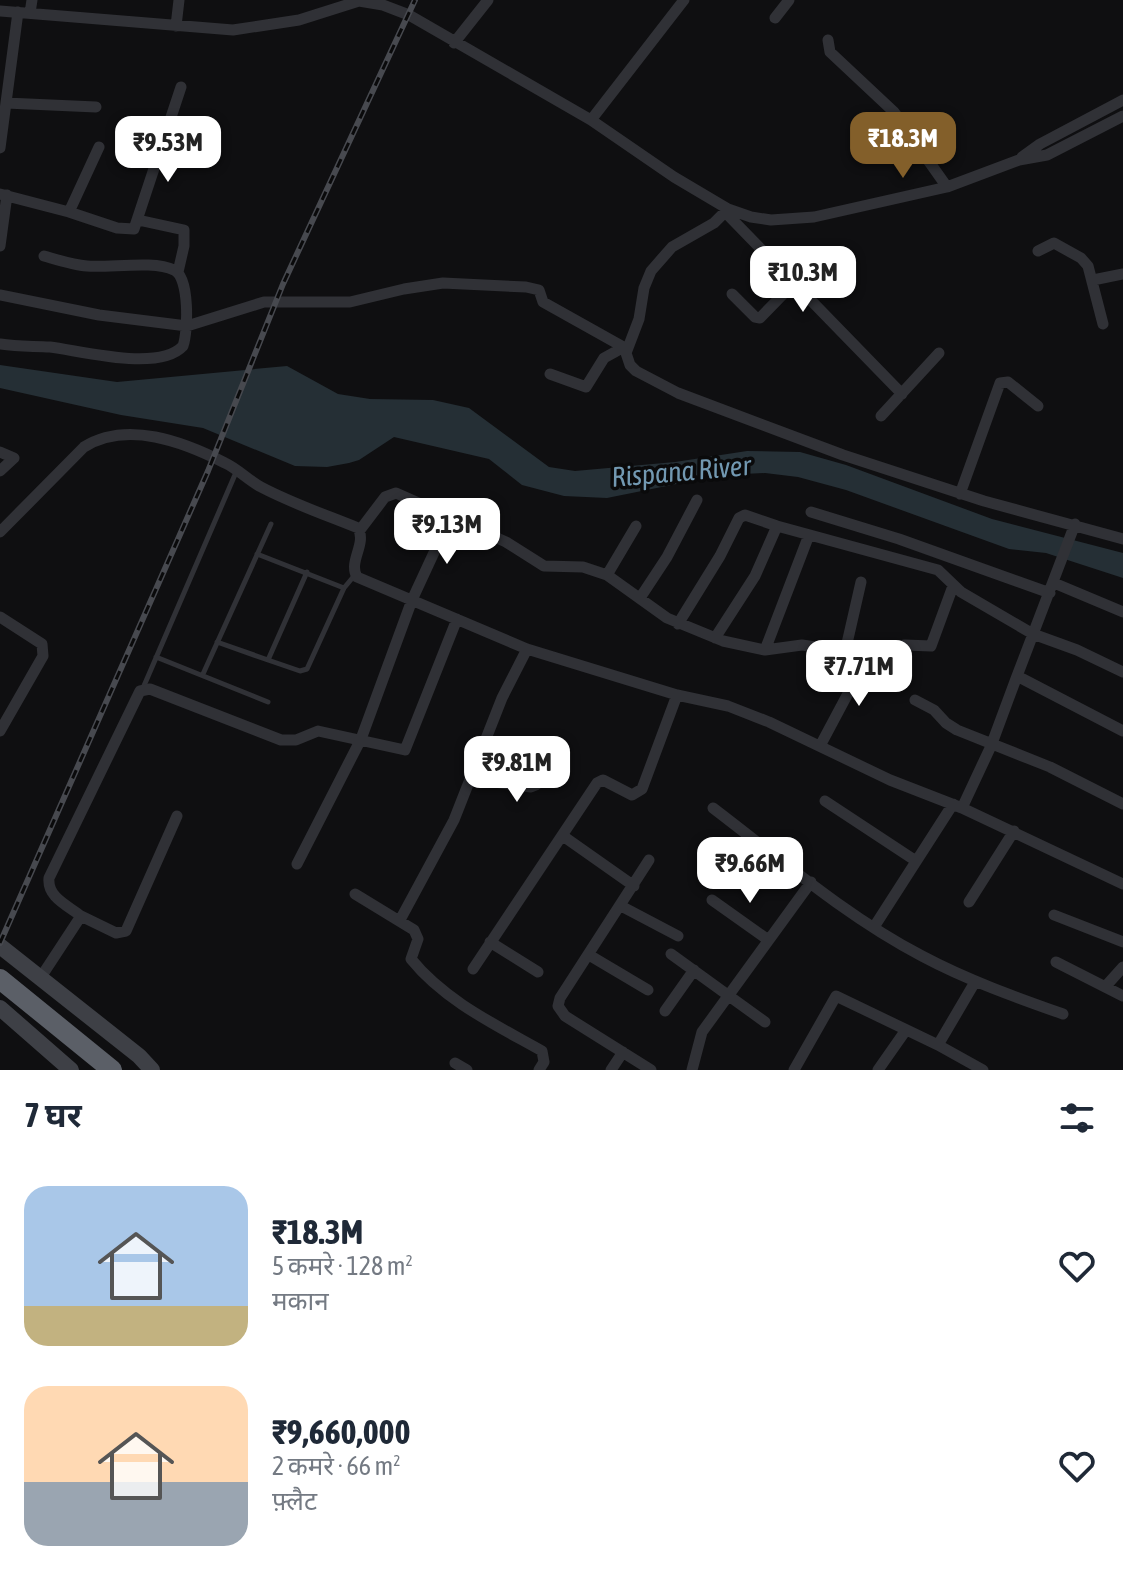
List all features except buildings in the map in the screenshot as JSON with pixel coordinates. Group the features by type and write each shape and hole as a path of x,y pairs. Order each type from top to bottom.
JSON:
{"highway":[{"path":"0,979 112,1070"},
{"path":"0,992 91,1070"}],"street":[{"path":"0,148 24,13 32,0"},
{"path":"176,26 179,0"},
{"path":"454,43 488,0"},
{"path":"591,120 684,0"},
{"path":"775,18 789,0"},
{"path":"0,11 233,30 299,20 359,1 383,5 409,15 591,120 727,210 902,394"},
{"path":"828,40 830,52 894,112 947,187"},
{"path":"0,246 4,195 126,230 134,229 181,87"},
{"path":"1019,160 1040,144 1123,100"},
{"path":"6,103 96,107"},
{"path":"727,210 751,217 792,220 947,187 1019,160 1047,155 1123,116"},
{"path":"69,212 99,147"},
{"path":"727,210 714,223 672,247 651,271 644,288 639,319 626,348 627,360 636,371 678,393 843,455 1073,529 1123,539"},
{"path":"0,344 107,356 156,358 178,352 185,342 187,326 184,290 178,272 184,230 138,220"},
{"path":"1038,251 1052,243 1081,258 1093,280 1103,324"},
{"path":"44,256 83,266 165,268 178,272"},
{"path":"1093,280 1123,274"},
{"path":"732,294 755,317 760,318 795,282"},
{"path":"0,295 99,315 187,326 260,302 350,302 404,289 459,283 539,290 543,302 626,348"},
{"path":"550,374 586,387 604,358 626,348"},
{"path":"881,416 939,353"},
{"path":"960,494 1000,383 1008,382 1038,406"},
{"path":"0,532 84,447 108,436 153,436 227,463 263,488 360,530"},
{"path":"0,452 14,458 0,471"},
{"path":"953,586 932,645 899,645 869,654 802,645 765,650 715,638 678,624 607,575 583,567 544,566 506,542 420,502 392,493 385,497 360,530 353,568 355,575 527,649 737,710 890,780 1014,831 1123,884"},
{"path":"640,598 667,557 697,500"},
{"path":"811,512 1123,612"},
{"path":"678,624 740,517 745,515 928,566 944,573 953,586 1033,634 1123,672"},
{"path":"297,864 361,739 412,600 450,518"},
{"path":"607,575 636,526"},
{"path":"715,638 755,576 777,526"},
{"path":"874,927 916,861 957,806 991,746 1073,529"},
{"path":"765,650 809,535"},
{"path":"845,652 861,582"},
{"path":"0,617 42,644 44,649 43,656 0,731"},
{"path":"177,816 126,931 116,933 81,916 53,895 49,878 129,709 143,689 150,689 281,740 296,740 318,731 361,739 399,751 407,748 457,619"},
{"path":"400,920 441,847 527,649"},
{"path":"820,746 869,654"},
{"path":"1017,676 1123,731"},
{"path":"473,969 600,781 632,795 642,789 677,695"},
{"path":"915,700 934,710 957,730 1050,767 1123,804"},
{"path":"472,779 531,787 546,774"},
{"path":"825,801 916,861"},
{"path":"713,808 874,927 923,957 975,982 1063,1014"},
{"path":"969,902 1014,831"},
{"path":"563,836 634,886"},
{"path":"649,860 560,998 559,1010 651,1070"},
{"path":"692,1070 702,1032 811,882"},
{"path":"355,894 400,920 418,936 411,956 414,963 469,1009 542,1051 544,1062 539,1070"},
{"path":"712,900 767,939"},
{"path":"621,906 678,936"},
{"path":"1054,915 1123,942"},
{"path":"41,977 81,916"},
{"path":"490,942 538,972"},
{"path":"0,946 139,1056 152,1070"},
{"path":"671,954 765,1022"},
{"path":"589,955 648,990"},
{"path":"1056,962 1123,996"},
{"path":"1105,987 1123,967"},
{"path":"665,1011 694,970"},
{"path":"938,1045 975,982"},
{"path":"794,1070 836,996 938,1045 979,1069"},
{"path":"0,1008 71,1070"},
{"path":"878,1070 906,1030"},
{"path":"611,1070 623,1052"},
{"path":"455,1063 467,1070"}],"lane":[{"path":"143,689 237,470"},
{"path":"203,674 271,524"},
{"path":"257,554 344,588"},
{"path":"268,660 307,572"},
{"path":"217,642 300,671 307,669 344,588 355,575"},
{"path":"156,657 268,702"}],"water":[{"name":"Rispana River","path":"0,365 117,382 287,366 338,394 370,399 433,400 469,408 549,467 575,471 675,462 747,451 800,452 846,465 992,519 1123,553 1123,578 1046,553 1009,549 846,490 798,477 765,473 721,475 607,498 564,496 522,485 489,459 394,437 359,460 349,463 327,467 295,466 203,428 121,415 0,388"}],"railway":[{"path":"0,943 208,471 283,284 415,0"}]}
